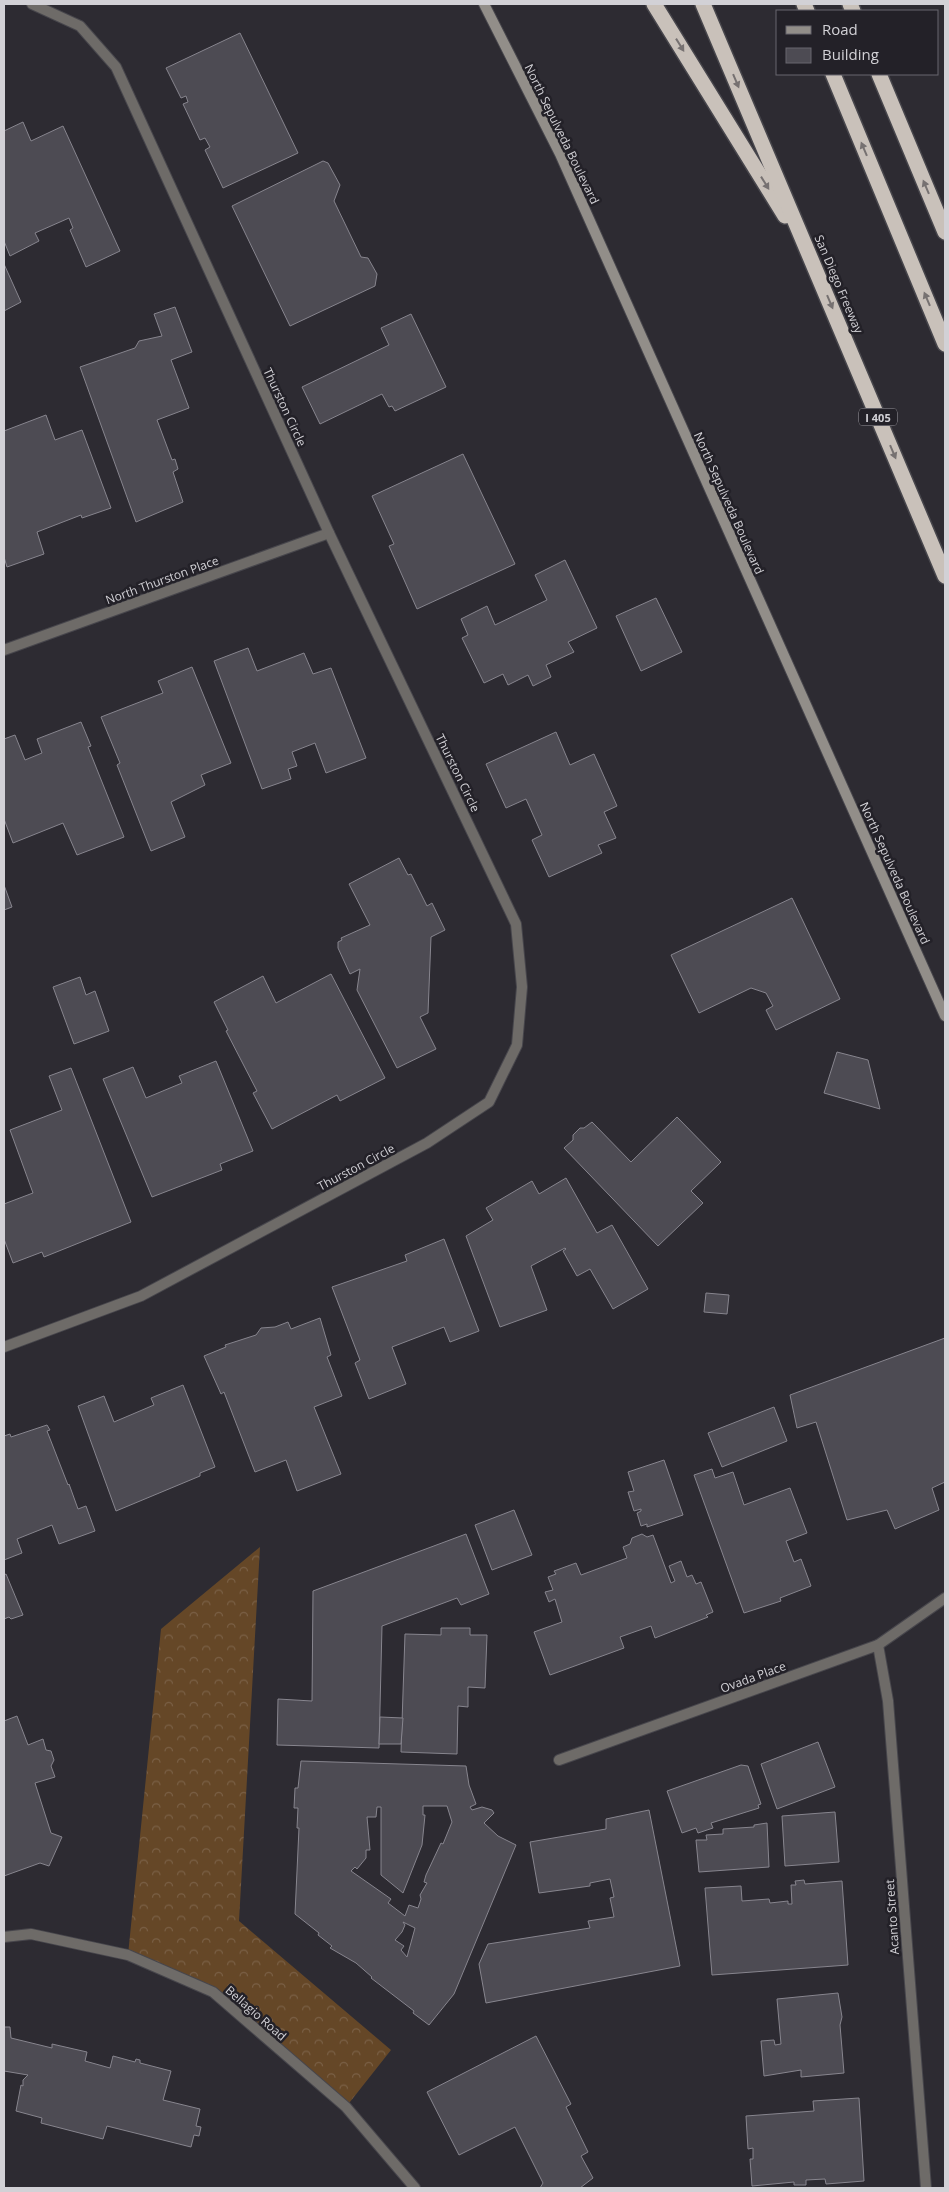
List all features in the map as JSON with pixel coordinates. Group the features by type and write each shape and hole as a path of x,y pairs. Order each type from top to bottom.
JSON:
{"highway":[{"path":"654,4 811,258"},
{"name":"San Diego Freeway","path":"703,4 945,576"},
{"path":"833,75 945,344"},
{"path":"879,75 945,232"}],"main road":[{"name":"North Sepulveda Boulevard","path":"484,4 560,154 945,1016"}],"street":[{"name":"Thurston Circle","path":"4,1347 141,1296 427,1143 489,1102 517,1045 522,987 516,924 329,533 116,67 80,26 32,4"},
{"name":"North Thurston Place","path":"4,650 329,533"},
{"name":"Ovada Place","path":"559,1760 878,1645 945,1598"},
{"name":"Acanto Street","path":"878,1645 888,1701 926,2188"},
{"name":"Bellagio Road","path":"4,1937 31,1934 128,1955 213,1992 346,2107 415,2188"}],"green space":[{"path":"260,1547 239,1921 391,2050 346,2107 213,1992 128,1955 161,1629"}],"building":[{"path":"240,33 298,153 223,188 205,150 210,147 205,138 200,140 183,104 188,102 186,96 181,98 166,68"},
{"path":"23,122 31,141 63,126 120,251 86,267 70,230 73,228 69,218 35,233 39,241 10,256 4,241 4,131"},
{"path":"323,161 328,163 340,185 334,201 361,257 368,258 377,274 375,286 290,326 232,206"},
{"path":"4,264 21,302 4,311"},
{"path":"175,307 192,352 171,360 189,408 157,420 172,460 175,459 178,469 173,472 183,502 136,522 80,367 135,348 139,341 162,336 154,314"},
{"path":"411,314 446,387 395,411 392,406 389,407 382,394 320,424 302,387 389,345 381,328"},
{"path":"46,415 55,440 82,430 111,508 82,518 81,515 37,532 44,554 7,567 4,557 4,431"},
{"path":"463,454 515,564 417,609 389,546 394,544 372,496"},
{"path":"565,560 597,628 568,642 574,652 546,665 551,677 533,686 528,675 508,685 503,674 484,683 462,638 468,635 461,619 487,606 495,625 547,600 535,575"},
{"path":"656,598 682,652 641,671 616,616"},
{"path":"248,648 257,671 304,653 313,674 331,668 366,758 326,773 315,743 292,752 297,766 288,769 291,779 262,789 214,661"},
{"path":"192,667 231,763 201,775 205,785 171,802 185,837 151,851 117,765 120,763 101,717 163,693 158,681"},
{"path":"81,722 91,746 88,747 124,837 77,855 63,823 13,843 4,819 4,739 15,735 25,760 42,753 37,739"},
{"path":"556,732 570,765 594,754 617,806 604,812 616,838 598,845 602,853 549,877 532,840 542,835 526,799 506,808 486,764"},
{"path":"399,858 408,875 411,874 427,906 432,903 445,930 431,937 428,1013 420,1017 436,1049 397,1068 357,990 360,969 350,974 338,948 338,942 342,940 341,938 370,925 349,884"},
{"path":"4,885 12,907 4,910"},
{"path":"792,898 840,999 776,1030 766,1010 773,1006 766,993 751,988 699,1013 671,955"},
{"path":"331,974 385,1078 340,1101 337,1095 272,1129 253,1093 257,1091 226,1031 228,1030 214,1002 263,976 276,1003"},
{"path":"80,977 86,995 95,991 109,1031 74,1044 53,987"},
{"path":"837,1052 868,1060 880,1109 824,1093"},
{"path":"216,1061 253,1151 220,1164 222,1170 152,1197 103,1079 133,1067 146,1098 182,1083 179,1076"},
{"path":"71,1068 131,1222 44,1257 42,1252 13,1263 4,1239 4,1204 33,1193 10,1130 62,1110 49,1076"},
{"path":"677,1117 721,1162 691,1191 703,1203 658,1246 564,1148 573,1140 573,1135 580,1128 584,1128 592,1122 631,1162"},
{"path":"566,1178 597,1233 612,1225 648,1289 613,1309 590,1269 577,1276 563,1251 565,1248 531,1266 547,1310 500,1327 466,1236 493,1220 486,1208 532,1181 539,1194"},
{"path":"444,1239 479,1331 450,1342 444,1327 392,1347 406,1384 369,1399 355,1363 360,1360 332,1287 407,1261 405,1255"},
{"path":"706,1293 729,1295 727,1314 704,1312"},
{"path":"320,1318 331,1355 327,1357 342,1396 314,1407 341,1474 297,1491 286,1460 255,1472 224,1392 221,1394 204,1356 226,1347 225,1345 256,1335 261,1328 275,1327 288,1322 291,1329"},
{"path":"945,1338 945,1482 932,1488 939,1510 895,1529 887,1510 847,1520 816,1422 797,1428 790,1395"},
{"path":"183,1385 215,1467 200,1473 200,1476 116,1511 78,1406 104,1396 114,1422 154,1405 151,1398"},
{"path":"774,1407 787,1441 722,1467 708,1433"},
{"path":"47,1425 50,1430 47,1431 78,1509 86,1506 95,1531 59,1544 52,1525 17,1539 22,1553 4,1560 4,1436 10,1434 11,1437"},
{"path":"664,1460 683,1515 647,1527 647,1524 641,1526 637,1513 641,1509 634,1511 628,1492 634,1491 628,1472"},
{"path":"712,1469 715,1478 733,1472 744,1505 790,1488 807,1533 786,1541 794,1562 801,1559 811,1586 780,1598 781,1601 744,1613 694,1475"},
{"path":"514,1510 532,1555 492,1570 475,1525"},
{"path":"466,1534 489,1594 461,1605 457,1598 382,1626 379,1748 277,1745 278,1699 312,1701 313,1591"},
{"path":"642,1534 647,1537 653,1535 671,1583 675,1581 669,1566 681,1561 687,1577 692,1575 696,1584 701,1582 713,1612 706,1615 708,1617 655,1638 651,1626 620,1637 624,1648 550,1675 534,1632 562,1622 555,1599 549,1602 545,1592 553,1590 548,1577 556,1574 554,1571 576,1563 581,1575 627,1558 623,1547 630,1544 632,1538"},
{"path":"6,1574 23,1615 11,1619 9,1617 4,1619 4,1575"},
{"path":"441,1628 470,1628 470,1635 487,1635 485,1688 468,1687 468,1707 458,1706 457,1754 401,1752 405,1634 441,1635"},
{"path":"17,1716 28,1745 43,1739 46,1750 51,1751 54,1760 51,1766 55,1777 35,1783 51,1833 62,1837 49,1866 40,1863 4,1876 4,1721"},
{"path":"380,1717 403,1718 401,1744 379,1744"},
{"path":"818,1742 835,1787 777,1809 761,1764"},
{"path":"301,1761 466,1766 469,1785 476,1804 470,1807 472,1810 482,1807 492,1810 494,1813 484,1823 498,1836 516,1845 454,1994 429,2025 371,1978 356,1963 330,1948 332,1946 318,1935 319,1933 295,1914 299,1828 297,1828 298,1808 294,1808 295,1788 298,1788","holes":["423,1806 447,1806 452,1822 443,1844 441,1843 426,1875 424,1882 427,1883 420,1895 421,1899 418,1908 409,1905 405,1916 388,1903 391,1899 351,1871 355,1867 357,1869 366,1858 366,1850 370,1850 367,1817 376,1817 377,1807 381,1807 381,1875 403,1893 422,1845 425,1815 423,1815","403,1922 415,1928 407,1957 401,1950 404,1946 395,1940 402,1932 405,1925"]},
{"path":"741,1765 748,1766 761,1804 758,1805 759,1808 711,1823 713,1828 698,1833 696,1828 682,1833 667,1791"},
{"path":"649,1810 680,1966 486,2003 479,1964 488,1944 590,1928 588,1921 614,1917 610,1898 614,1897 610,1879 590,1883 590,1886 539,1893 530,1842 606,1829 606,1819"},
{"path":"835,1812 839,1862 785,1866 782,1816"},
{"path":"767,1823 769,1867 699,1872 696,1840 707,1840 706,1835 723,1834 723,1829 754,1827 754,1825"},
{"path":"804,1880 805,1884 842,1881 848,1965 712,1975 705,1888 741,1886 742,1901 769,1899 770,1903 788,1901 788,1904 792,1904 791,1885 796,1885 795,1881"},
{"path":"838,1993 842,2017 840,2025 844,2073 801,2077 801,2070 764,2076 761,2041 774,2040 775,2045 781,2044 777,1999"},
{"path":"4,2027 10,2027 11,2038 52,2048 52,2044 87,2052 85,2061 110,2068 113,2056 135,2062 136,2059 140,2060 140,2063 171,2071 163,2100 200,2109 196,2126 201,2127 199,2136 194,2135 191,2147 107,2126 103,2139 41,2123 42,2118 16,2111 21,2085 23,2086 23,2080 28,2075 4,2071"},
{"path":"536,2036 571,2104 566,2107 588,2152 581,2156 593,2178 580,2188 540,2188 543,2183 515,2127 459,2155 427,2092"},
{"path":"859,2098 864,2181 826,2184 825,2179 806,2180 806,2185 794,2185 794,2182 752,2186 750,2159 753,2159 753,2148 748,2149 746,2116 814,2111 813,2101"}]}
